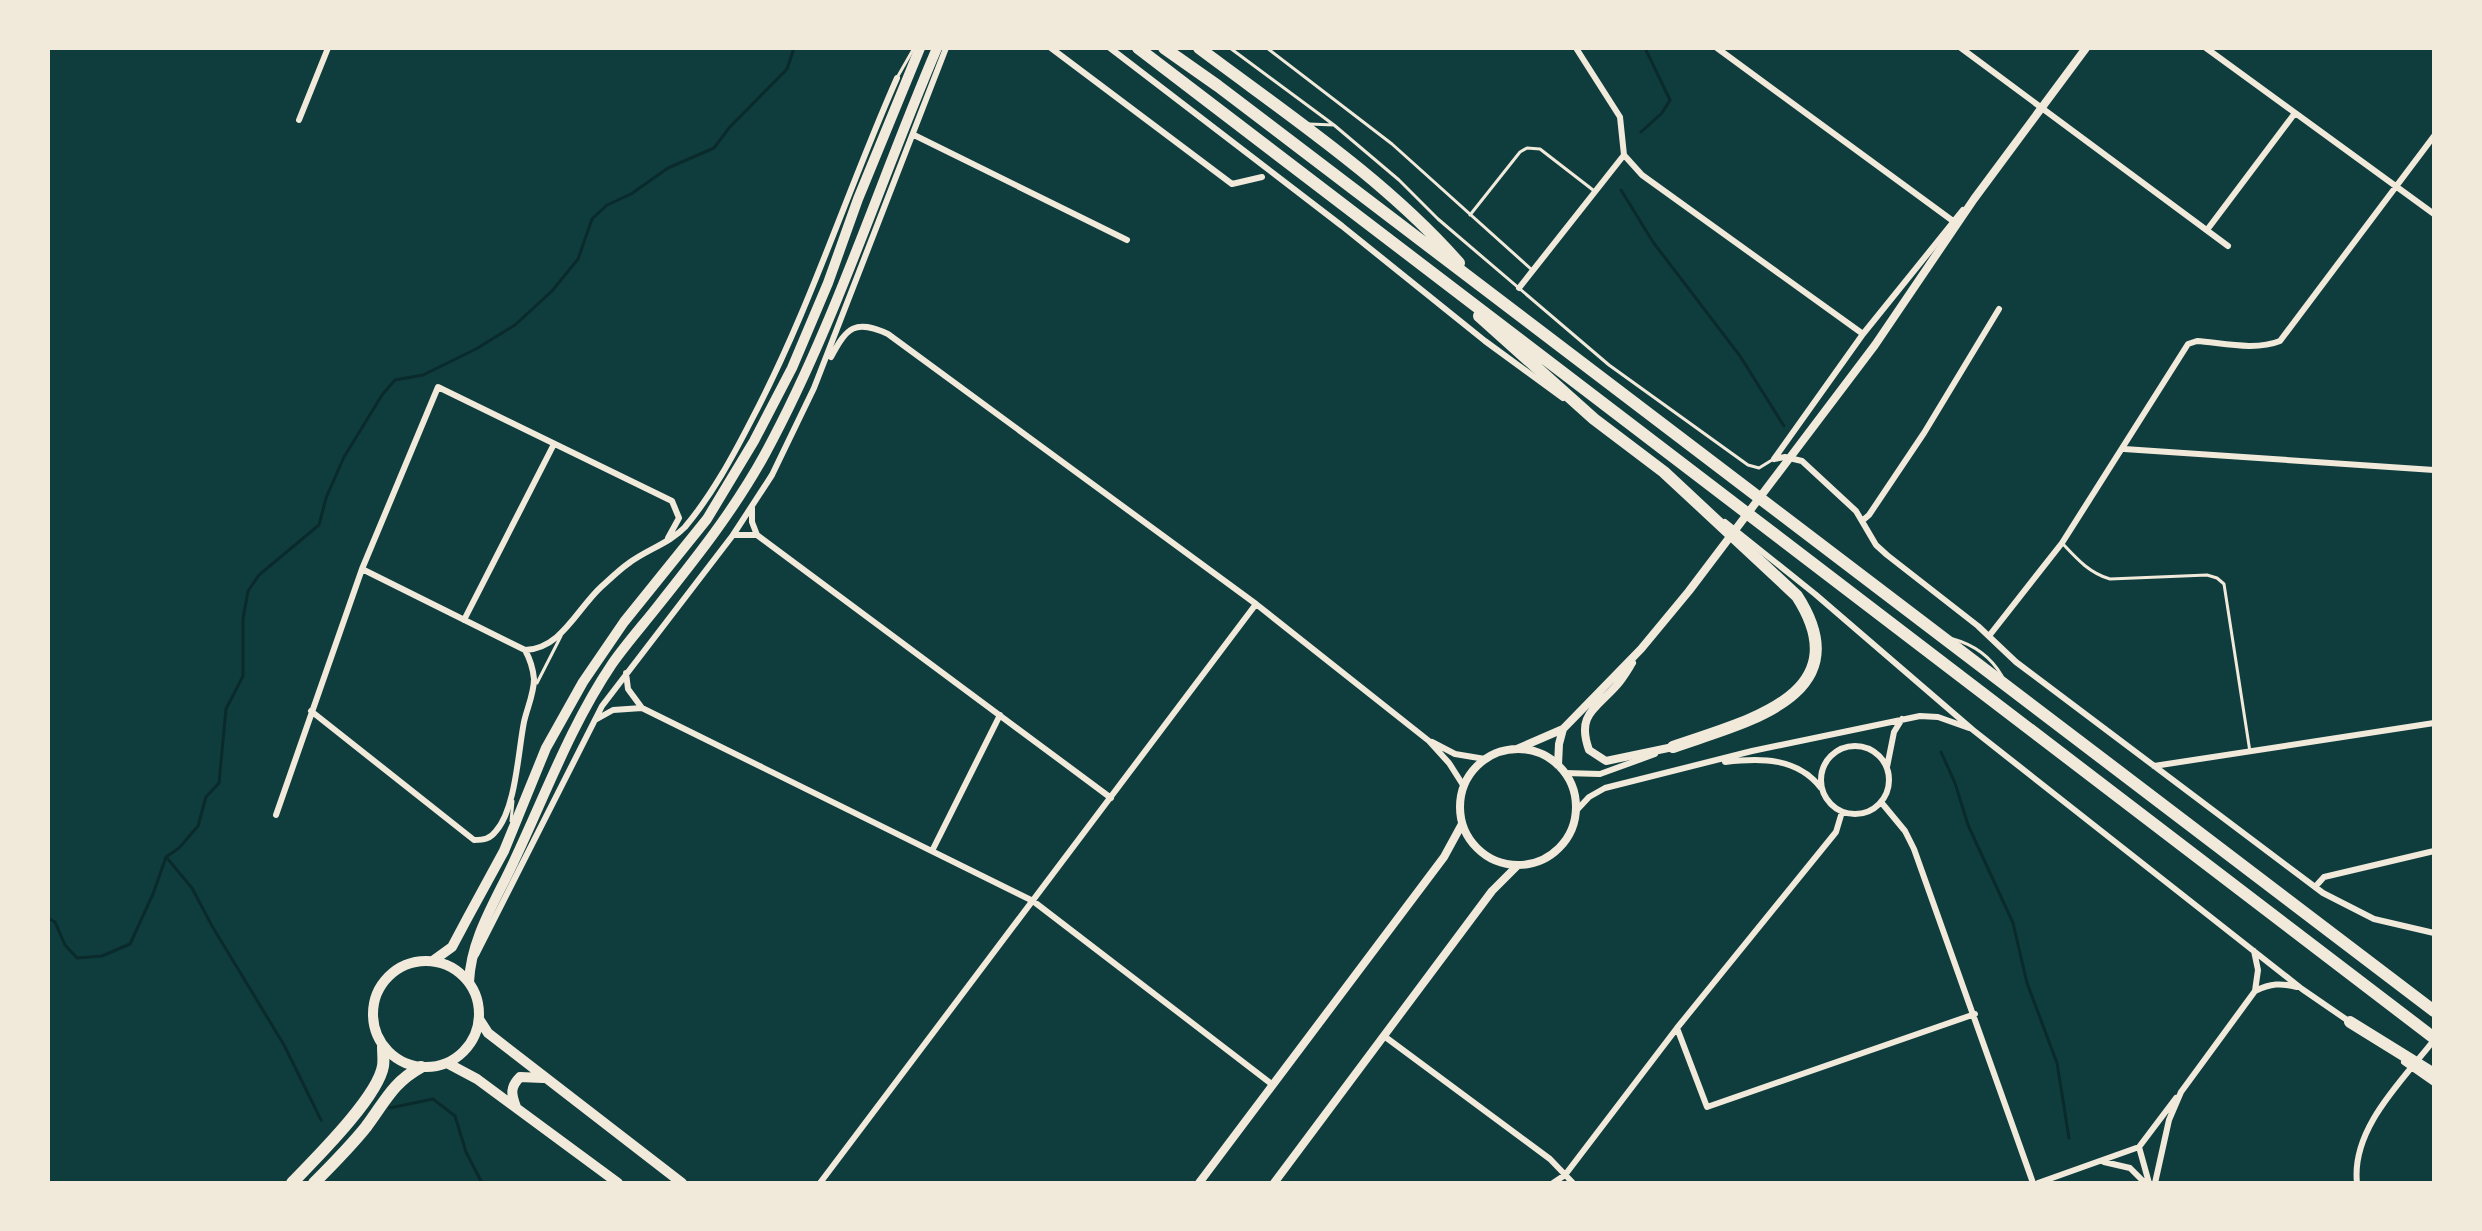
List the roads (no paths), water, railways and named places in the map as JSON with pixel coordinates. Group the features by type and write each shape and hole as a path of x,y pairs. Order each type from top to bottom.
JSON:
{"highway":[{"path":"1138,48 2434,1039"},
{"path":"1164,48 2434,1011"},
{"path":"1178,48 1201,66 1218,86"},
{"path":"1199,48 1368,176 1443,244 1477,283"},
{"path":"1455,290 1489,327 1594,419 1664,472 1797,596 1806,610 1815,642 1814,658 1799,689 1784,704 1765,714 1673,747"},
{"path":"2350,1022 2434,1074"},
{"path":"292,1183 324,1149 376,1084 383,1067 383,1047"},
{"path":"314,1183 365,1127 402,1077 421,1067"}],"main road":[{"path":"434,960 452,947 509,837 546,748 583,682 624,622 725,492 792,368 917,48"},
{"path":"469,982 475,941 587,703 614,661 727,518 764,457 798,390 829,321 937,48"},
{"path":"479,1019 474,1037 463,1052 447,1063 421,1067 400,1061 383,1047 373,1028 372,1007 379,986 393,970 413,961 434,960 454,968 469,982 475,993 479,1019 488,1033 682,1183"},
{"path":"447,1063 477,1079 618,1183"},
{"path":"516,1108 511,1094 513,1084 520,1077 543,1078"}],"street":[{"path":"299,120 328,48"},
{"path":"814,388 946,48"},
{"path":"1051,48 1232,184 1262,177"},
{"path":"1110,48 1342,226 1485,341 1594,419"},
{"path":"1576,48 1620,117 1624,155 1642,175 1863,334"},
{"path":"1717,48 1953,221"},
{"path":"1961,48 2228,246"},
{"path":"1517,749 1563,729 1641,649 1689,591 1875,345 1974,199 2086,48"},
{"path":"2206,48 2434,214"},
{"path":"362,569 525,650 539,650 565,629 618,572 684,528 712,490 770,385 805,307 897,78"},
{"path":"2207,230 2295,113"},
{"path":"914,135 1127,240"},
{"path":"1989,636 2062,543 2188,344 2197,341 2257,346 2280,341 2434,136"},
{"path":"1519,288 1624,155"},
{"path":"1774,459 1863,334 1974,199"},
{"path":"1862,521 1924,433 1999,309"},
{"path":"470,964 484,942 595,720 626,673 733,535 772,475 842,335 856,326 870,326 888,334 1256,604 1429,741 1463,785"},
{"path":"276,815 362,569 438,387 672,501 679,518 665,541"},
{"path":"464,620 554,444"},
{"path":"2124,449 2434,470"},
{"path":"1774,459 1785,457 1802,461 1856,511 1876,545 1887,555 1989,636 2016,662 2315,887 2374,919 2434,933"},
{"path":"1664,472 1815,594 1973,730 2302,989 2434,1083"},
{"path":"752,505 752,522 757,535 1111,798"},
{"path":"733,535 757,535"},
{"path":"820,1183 1256,604"},
{"path":"1641,649 1618,684 1587,714 1585,739 1589,750 1606,761 1673,747"},
{"path":"311,711 474,840 486,840 503,820 516,777 534,675 525,650"},
{"path":"626,673 628,689 642,708 1033,901 1273,1085"},
{"path":"595,720 613,710 642,708"},
{"path":"932,851 1000,715"},
{"path":"1575,812 1589,797 1605,788 1752,751 1902,719 1938,717 1973,730"},
{"path":"1887,767 1894,732 1902,719"},
{"path":"2154,766 2434,723"},
{"path":"1558,765 1563,729"},
{"path":"1429,741 1455,754 1485,759"},
{"path":"1709,764 1757,759 1784,763 1812,777 1829,803 1842,812 1856,814 1870,811 1881,802 1888,791 1890,779 1879,754 1866,747 1851,745 1837,750 1826,760 1821,774 1822,789"},
{"path":"1565,773 1600,774 1673,747"},
{"path":"1517,749 1532,750 1558,765 1573,787 1575,812 1566,840 1550,856 1536,863 1517,866 1499,863 1483,854 1470,841 1462,824 1459,805 1463,785 1472,771 1500,751 1517,749"},
{"path":"1881,802 1905,831 1914,849 2036,1183 2139,1147 2255,991 2282,983 2302,989"},
{"path":"1553,1183 1565,1175 1677,1028 1836,832 1842,812"},
{"path":"1199,1183 1444,857 1462,824"},
{"path":"2315,887 2324,877 2434,851"},
{"path":"1274,1183 1492,891 1517,866"},
{"path":"2253,950 2258,970 2255,991"},
{"path":"1677,1028 1707,1107 1975,1014"},
{"path":"1384,1036 1550,1159 1573,1183"},
{"path":"2357,1183 2356,1167 2364,1137 2434,1039"},
{"path":"2150,1183 2181,1092"},
{"path":"2139,1147 2150,1183"},
{"path":"2100,1161 2130,1168 2150,1183"}],"lane":[{"path":"897,78 917,48"},
{"path":"1230,48 1334,125 1399,180 1438,219 1609,365 1748,465 1759,468 1774,459"},
{"path":"1267,48 1392,144 1533,271"},
{"path":"1283,112 1310,124 1334,125"},
{"path":"1470,215 1520,152 1527,148 1540,149 1595,192"},
{"path":"2062,543 2082,564 2099,576 2110,579 2207,575 2224,584 2250,752"},
{"path":"533,689 565,629"},
{"path":"509,837 516,777"}],"waterway":[{"path":"48,918 55,922 65,945 77,958 102,956 130,944 166,857 179,848 198,826 206,797 219,783 226,709 243,676 243,619 248,591 259,575 319,525 326,498 344,457 382,395 395,380 423,375 476,349 515,325 552,291 578,259 592,219 607,205 631,194 668,168 714,148 729,128 787,69 794,48"},
{"path":"1641,132 1662,113 1670,100 1645,48"},
{"path":"1621,190 1653,242 1740,356 1784,426"},
{"path":"1941,752 1968,825 2013,923 2027,983 2057,1063 2069,1138"},
{"path":"167,858 192,888 284,1045 321,1120"},
{"path":"390,1108 433,1099 455,1116 466,1152 482,1183"}]}
